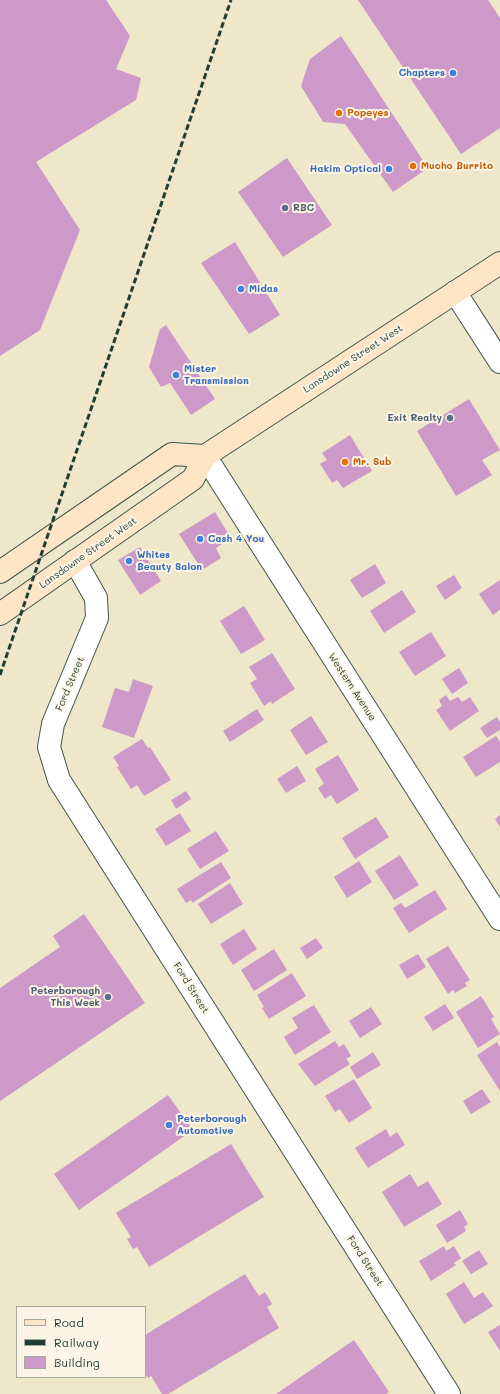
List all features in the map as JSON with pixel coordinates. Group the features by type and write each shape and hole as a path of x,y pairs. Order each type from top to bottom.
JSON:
{"main road":[{"name":"Lansdowne Street West","path":"0,614 193,479 205,456 500,263"},
{"path":"0,572 172,454 205,456"}],"street":[{"path":"455,292 500,362"},
{"name":"Western Avenue","path":"205,456 500,919"},
{"name":"Ford Street","path":"75,561 96,598 97,618 53,724 49,747 59,780 449,1394"}],"building":[{"path":"0,0 106,0 130,36 116,69 141,78 136,100 36,162 80,230 40,330 0,356"},
{"name":"Chapters","path":"358,0 488,0 500,18 500,128 461,154"},
{"path":"341,36 428,168 393,192 345,124 323,122 301,86 310,59"},
{"name":"RBC","path":"287,158 332,225 283,257 238,192"},
{"name":"Midas","path":"235,242 280,315 249,334 201,263"},
{"name":"Mister Transmission","path":"166,325 215,399 191,415 170,383 161,387 149,367 160,329"},
{"path":"469,399 500,450 482,460 492,475 456,496 417,431"},
{"name":"Mr. Sub","path":"350,435 372,471 343,488 337,480 332,483 320,464 327,460 322,453"},
{"path":"215,512 231,538 216,548 221,558 202,570 179,534"},
{"path":"140,547 161,581 140,595 118,560"},
{"path":"375,564 386,583 362,598 350,580"},
{"path":"454,575 462,588 445,600 436,586"},
{"path":"500,580 500,610 493,615 479,594"},
{"path":"402,590 416,612 384,633 370,611"},
{"path":"244,606 265,640 241,654 220,621"},
{"path":"431,632 446,656 415,676 399,652"},
{"path":"272,653 295,689 272,704 271,701 264,706 250,683 257,679 249,667"},
{"path":"459,668 468,683 452,694 442,679"},
{"path":"133,679 153,686 134,738 102,727 115,688 129,692"},
{"path":"446,695 450,701 458,697 462,702 470,697 479,711 450,731 436,710 442,706 439,700"},
{"path":"257,709 264,720 230,742 223,731"},
{"path":"311,716 328,742 306,755 290,730"},
{"path":"497,717 500,722 500,730 487,738 480,728"},
{"path":"496,736 500,742 500,762 476,777 463,757"},
{"path":"142,739 148,748 150,747 171,780 144,796 137,785 131,789 117,767 119,766 113,757"},
{"path":"338,755 359,790 337,804 331,795 325,799 318,788 324,784 315,769"},
{"path":"297,766 306,781 286,793 277,779"},
{"path":"186,791 191,799 176,809 171,800"},
{"path":"180,813 191,831 166,846 155,829"},
{"path":"500,815 500,827 495,819"},
{"path":"376,817 389,837 355,859 342,838"},
{"path":"216,831 229,851 200,869 187,849"},
{"path":"400,855 419,885 394,900 375,871"},
{"path":"359,861 372,882 347,898 334,877"},
{"path":"221,862 231,878 192,903 191,900 186,903 177,889"},
{"path":"230,883 243,904 211,924 198,904"},
{"path":"435,890 447,909 409,933 393,908 401,903 405,908"},
{"path":"84,914 145,1003 0,1101 0,988 60,947 53,936"},
{"path":"244,929 257,949 233,965 220,944"},
{"path":"316,938 323,948 307,959 300,948"},
{"path":"448,946 470,980 465,983 467,986 455,993 453,990 448,994 426,959"},
{"path":"274,949 287,970 254,991 241,970"},
{"path":"418,954 426,967 407,979 399,965"},
{"path":"292,973 306,996 269,1019 262,1008 264,1007 257,995"},
{"path":"481,996 494,1017 491,1019 500,1034 478,1048 456,1012"},
{"path":"445,1004 454,1018 433,1031 424,1017"},
{"path":"314,1005 331,1032 295,1055 284,1037 298,1028 292,1018"},
{"path":"371,1007 382,1024 360,1038 349,1021"},
{"path":"335,1041 339,1047 344,1044 351,1056 346,1059 350,1064 315,1086 298,1064"},
{"path":"497,1042 500,1047 500,1091 477,1055"},
{"path":"373,1052 381,1065 357,1079 350,1067"},
{"path":"354,1079 372,1108 349,1123 340,1109 335,1112 325,1096"},
{"path":"482,1089 491,1102 471,1114 463,1101"},
{"path":"168,1095 193,1130 79,1210 54,1174"},
{"path":"386,1129 390,1137 397,1132 405,1145 368,1168 355,1148"},
{"path":"231,1144 264,1197 149,1267 137,1247 133,1249 127,1239 131,1237 116,1213"},
{"path":"410,1174 418,1187 428,1181 442,1204 404,1227 382,1192"},
{"path":"460,1210 468,1224 464,1227 466,1231 447,1243 436,1225"},
{"path":"444,1246 446,1251 454,1246 461,1258 454,1263 456,1265 431,1281 419,1261"},
{"path":"479,1250 488,1264 471,1274 462,1261"},
{"path":"245,1274 259,1296 265,1292 272,1304 267,1307 279,1328 168,1394 162,1394 151,1376 148,1378 146,1375 146,1334"},
{"path":"464,1282 474,1298 483,1292 493,1306 464,1324 446,1294"},
{"path":"500,1325 500,1351 488,1332"},
{"path":"354,1340 389,1392 386,1394 276,1394"}],"railway":[{"path":"0,675 231,0"}],"place":[{"name":"Chapters","path":"453,73"},
{"name":"Popeyes","path":"339,113"},
{"name":"Mucho Burrito","path":"413,166"},
{"name":"Hakim Optical","path":"389,169"},
{"name":"RBC","path":"285,208"},
{"name":"Midas","path":"241,289"},
{"name":"Mister Transmission","path":"176,375"},
{"name":"Exit Realty","path":"450,418"},
{"name":"Mr. Sub","path":"345,462"},
{"name":"Cash 4 You","path":"200,539"},
{"name":"Whites Beauty Salon","path":"129,561"},
{"name":"Peterborough This Week","path":"108,997"},
{"name":"Peterborough Automotive","path":"169,1125"}]}
